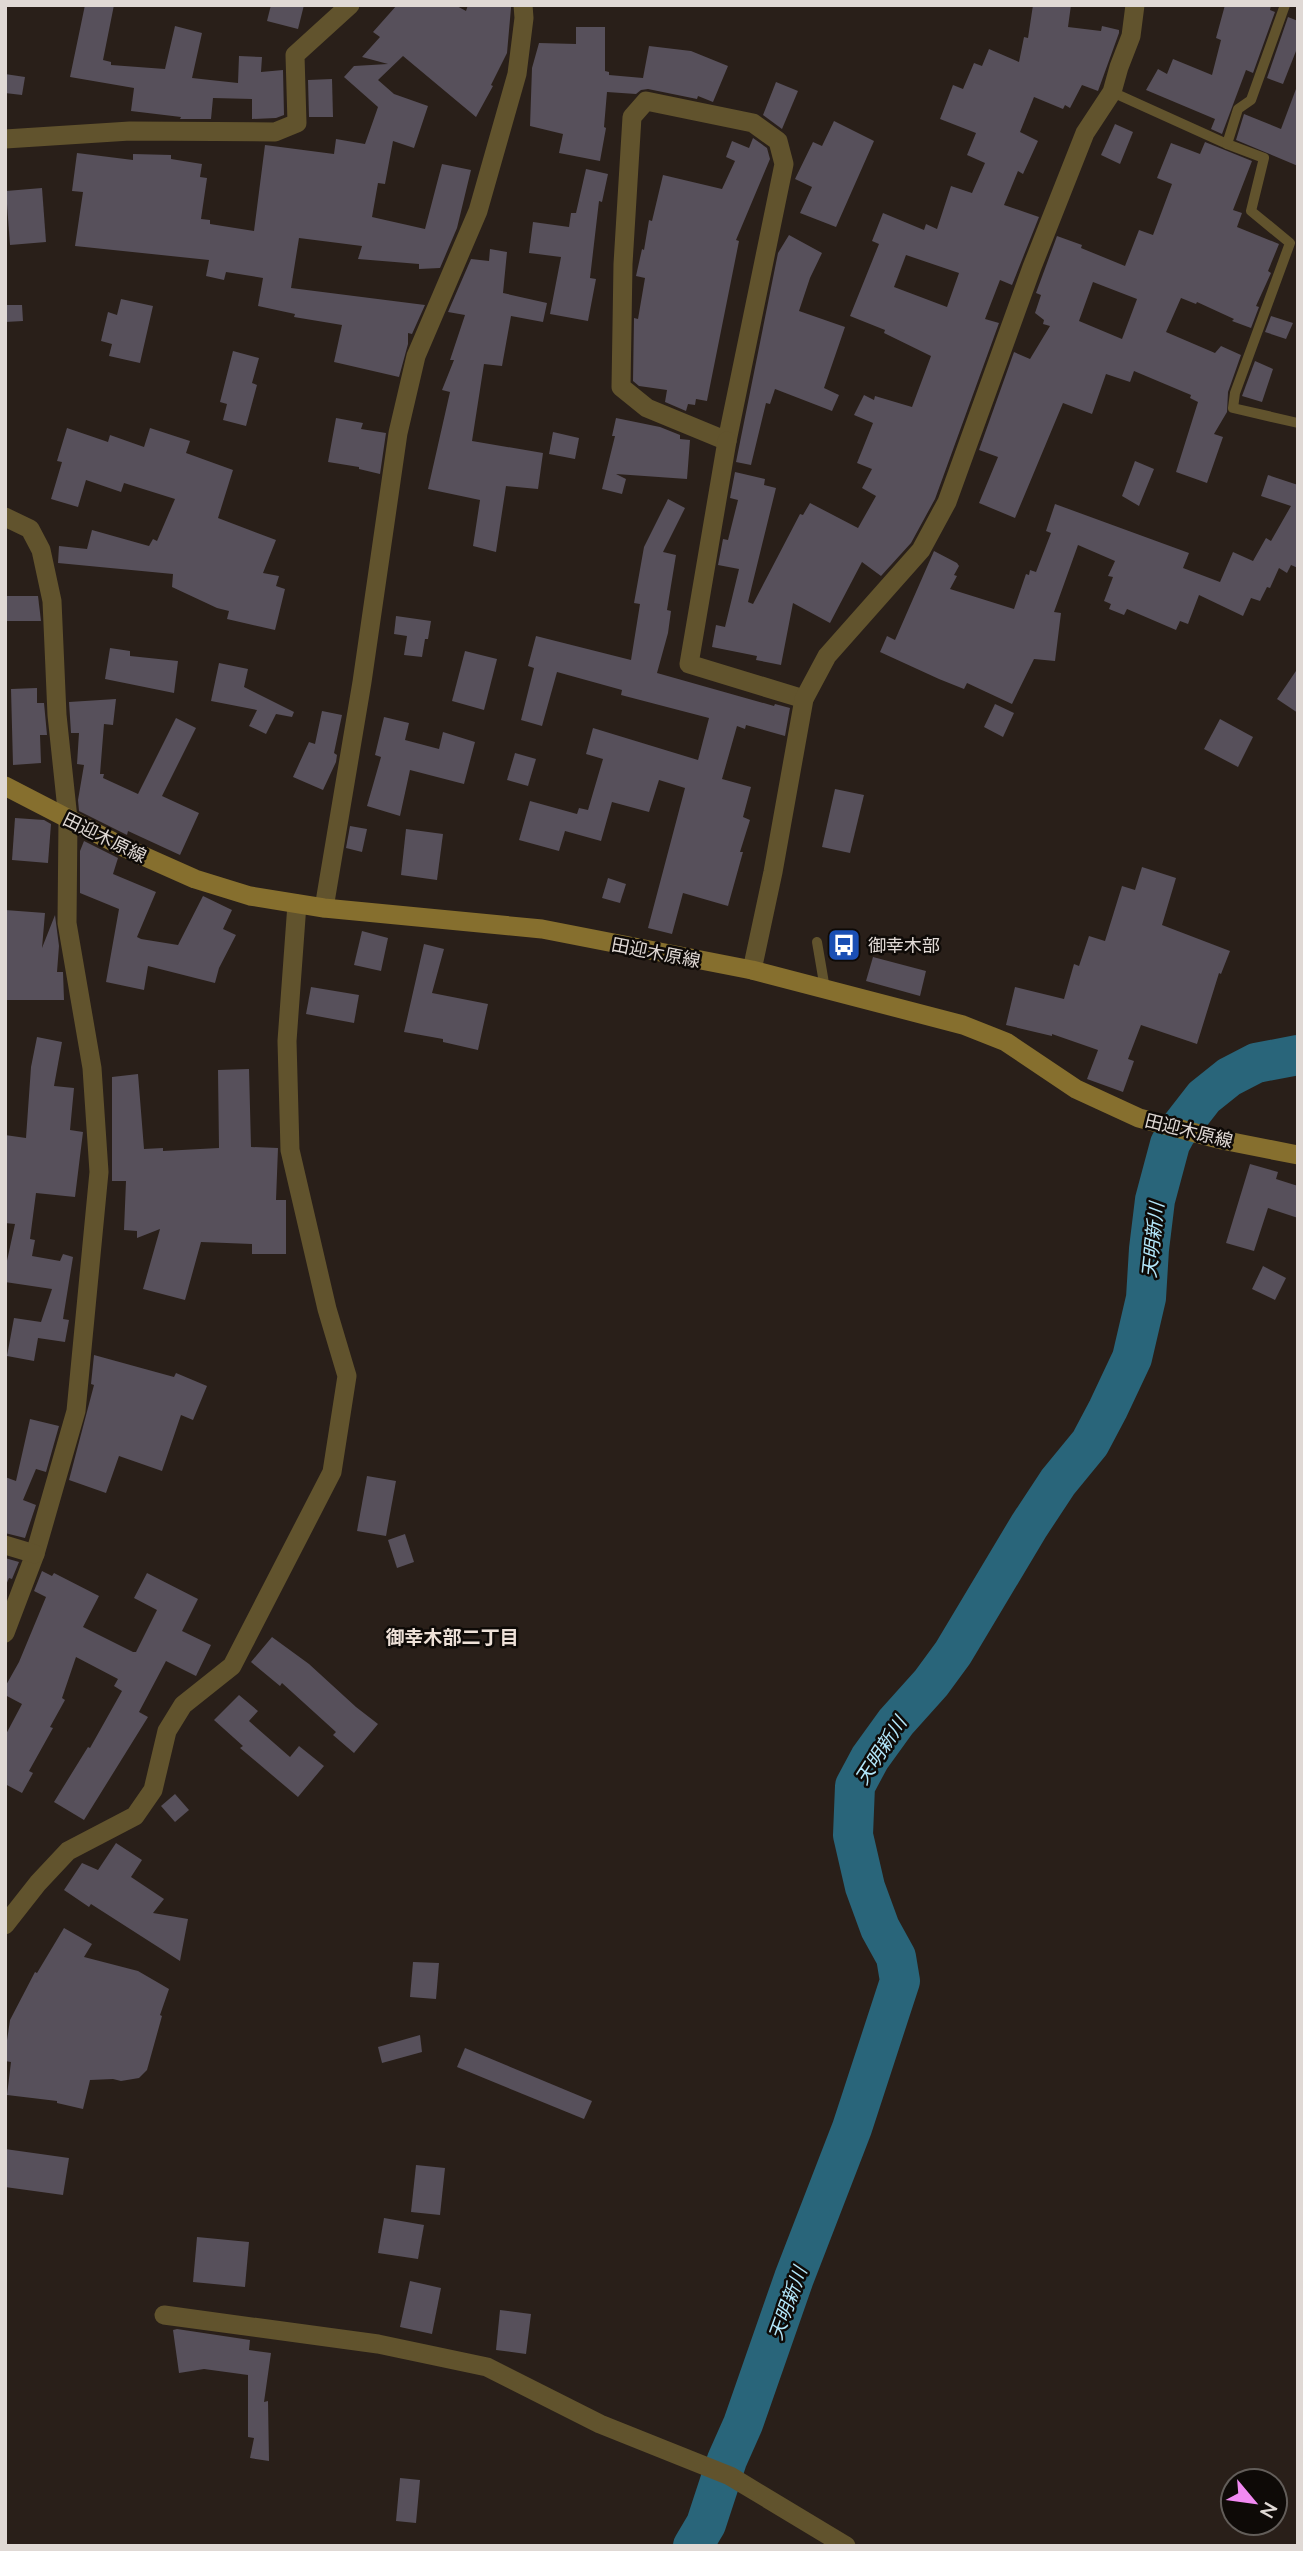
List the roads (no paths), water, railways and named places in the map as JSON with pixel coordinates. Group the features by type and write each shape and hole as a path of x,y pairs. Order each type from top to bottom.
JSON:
{"main road":[{"name":"田迎木原線","path":"5,786 195,879 250,896 324,908 542,929 752,970 963,1025 1006,1042 1076,1089 1139,1118 1222,1140 1298,1155"}],"street":[{"path":"5,139 130,131 275,132 286,128 297,123 295,55 350,5"},
{"path":"324,908 362,682 398,433 416,356 478,211 517,75 524,18 523,5"},
{"path":"752,970 774,872 804,699 827,656 921,550 947,502 1032,267 1085,133 1112,92 1131,36 1135,5"},
{"path":"727,441 647,408 621,387 623,264 632,117 646,101 752,123 778,141 784,164 727,441 689,664 804,699"},
{"path":"5,517 30,529 41,550 52,601 57,715 68,819 67,923 92,1068 99,1172 76,1411 35,1554 5,1633"},
{"path":"5,1925 68,1851 135,1816 153,1790 167,1731 183,1705 232,1666 332,1472 347,1376 327,1309 290,1150 287,1041 297,904"},
{"path":"5,1545 35,1554"},
{"path":"164,2315 378,2344 487,2367 600,2424 730,2476 846,2546"}],"lane":[{"path":"1227,144 1238,109 1251,100 1285,5"},
{"path":"1112,92 1264,158 1251,211 1290,243 1235,393 1233,408 1298,423"},
{"path":"817,942 825,989"}],"waterway":[{"name":"天明新川","path":"693,2546 706,2524 794,2278 852,2128 900,1981 896,1957 880,1928 865,1887 853,1835 855,1786 870,1758 896,1722 931,1683 953,1653 1029,1526 1058,1482 1090,1443 1108,1409 1132,1358 1146,1298 1155,1200 1170,1144 1176,1133 1204,1097 1229,1077 1256,1063 1298,1055"}],"place":[{"name":"御幸木部","path":"844,945"}],"district":[{"name":"御幸木部二丁目","path":"452,1636"}]}
